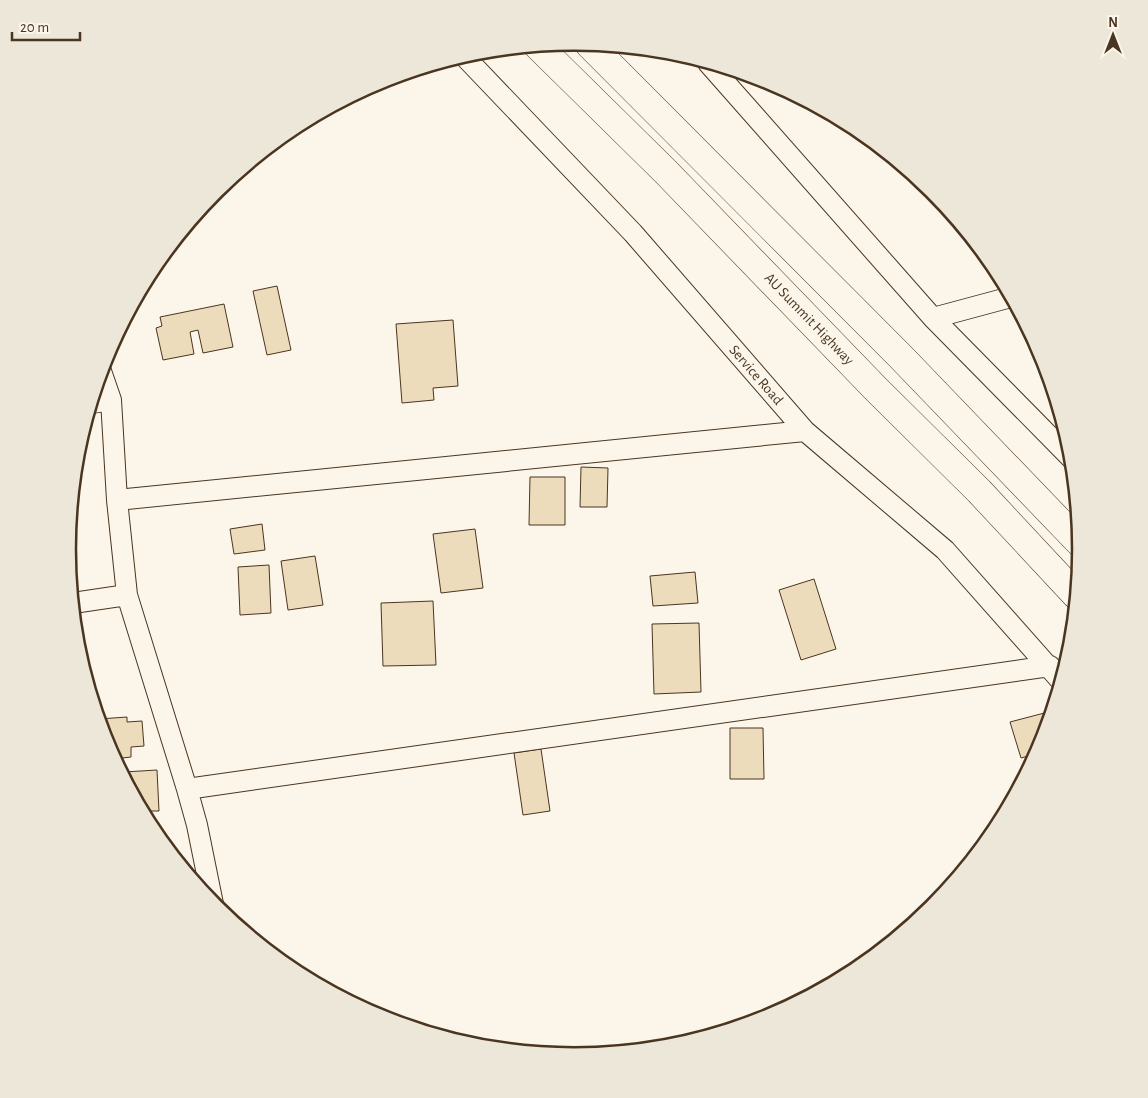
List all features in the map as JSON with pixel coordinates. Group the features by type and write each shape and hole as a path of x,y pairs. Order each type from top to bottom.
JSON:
{"main road":[{"name":"AU Summit Highway","path":"544,52 665,171 876,389 979,491 1070,590"},
{"path":"597,52 901,357 1072,534"}],"street":[{"name":"Service Road","path":"470,62 633,233 805,431 945,550 1055,673"},
{"path":"716,72 933,318 1061,448"},
{"path":"933,318 1004,299"},
{"path":"101,402 117,500 127,595 187,789 210,887"},
{"path":"117,500 805,431"},
{"path":"80,602 127,595"},
{"path":"187,789 1055,673"}],"building":[{"path":"277,286 291,350 267,355 253,291"},
{"path":"224,304 233,347 203,353 198,330 190,332 194,354 163,360 156,328 162,326 160,317"},
{"path":"453,320 458,386 433,388 434,400 402,403 396,324"},
{"path":"581,467 608,468 607,507 580,507"},
{"path":"530,477 565,477 565,525 529,525"},
{"path":"262,524 265,550 234,554 230,529"},
{"path":"475,529 483,588 441,593 433,534"},
{"path":"315,556 323,605 288,610 281,561"},
{"path":"269,565 271,613 240,615 238,567"},
{"path":"695,572 698,603 653,606 650,576"},
{"path":"814,579 836,649 801,660 779,590"},
{"path":"433,601 436,665 383,666 381,603"},
{"path":"699,623 701,692 654,694 652,624"},
{"path":"1043,713 1026,757 1021,758 1010,722"},
{"path":"127,717 127,722 142,721 144,746 131,747 131,757 123,758 106,718"},
{"path":"730,728 763,728 764,779 730,779"},
{"path":"541,749 550,811 523,815 514,753"},
{"path":"157,770 159,811 151,811 129,772"}]}
